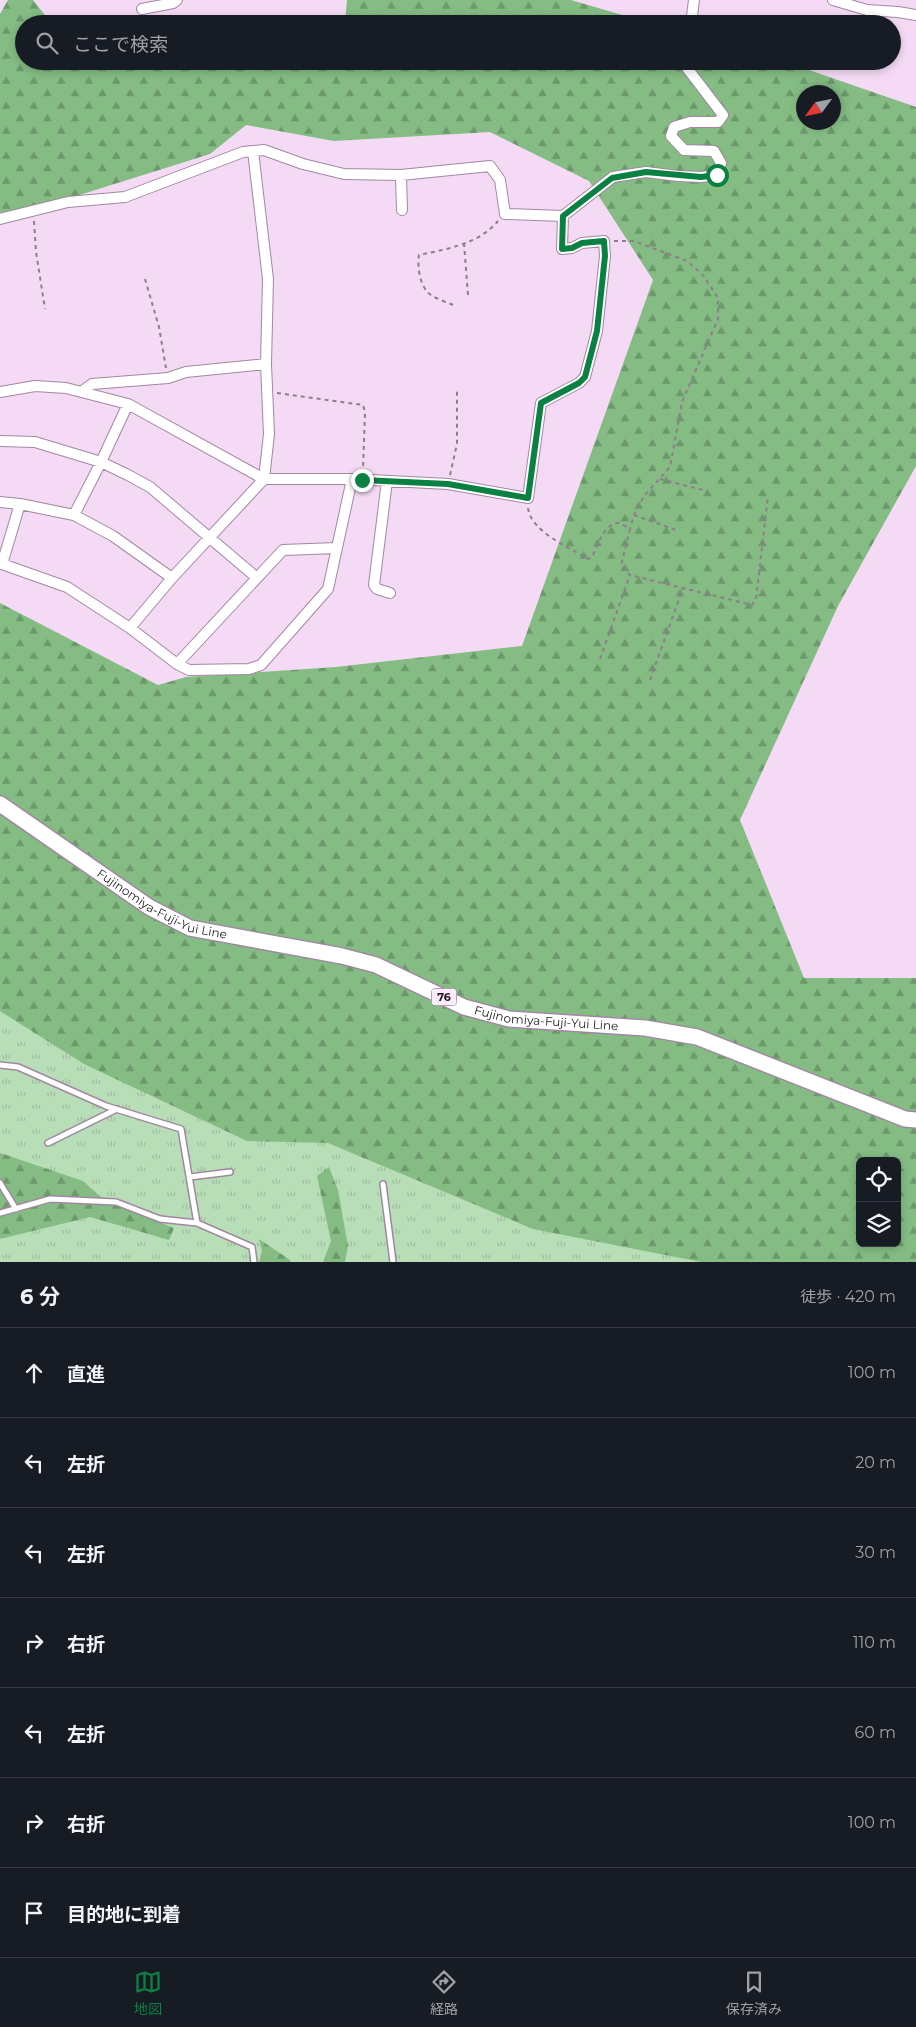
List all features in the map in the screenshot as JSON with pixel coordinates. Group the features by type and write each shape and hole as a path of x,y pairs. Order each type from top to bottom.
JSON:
{"main road":[{"name":"Fujinomiya-Fuji-Yui Line","path":"0,804 149,908 190,928 334,954 376,965 464,1007 509,1020 636,1028 697,1037 905,1119 916,1120"}],"street":[{"path":"142,9 173,3 177,0"},
{"path":"692,15 694,0"},
{"path":"833,0 867,10 916,15"},
{"path":"0,219 68,202 125,198 243,152 253,150 264,150 303,164 344,174 401,175 490,166 500,180 505,214 563,216 612,178 646,172 701,177 717,175 721,163 714,150 684,150 671,136 674,127 690,122 718,122 723,115 689,70"},
{"path":"130,628 172,578 264,479 269,434 269,392 266,364 268,279 253,150"},
{"path":"401,175 402,210"},
{"path":"0,392 34,386 66,388 128,404 264,479 357,480 448,484 528,498 541,403 579,383 585,377 597,331 605,256 604,241 582,243 572,248 562,249 563,216"},
{"path":"81,392 92,384 168,378 186,372 266,364"},
{"path":"74,515 102,462 128,404"},
{"path":"0,441 35,442 102,462 150,487 257,578"},
{"path":"20,504 2,564 67,587 130,628 177,664 189,670 249,669 261,665 328,589 336,548 357,480"},
{"path":"387,481 374,585 376,589 390,593"},
{"path":"0,502 74,515 113,536 172,578"},
{"path":"177,664 284,550 336,548"}],"lane":[{"path":"0,1065 18,1067 118,1109 181,1130 197,1223"},
{"path":"48,1143 118,1109"},
{"path":"190,1177 230,1172"},
{"path":"0,1183 16,1209"},
{"path":"383,1184 393,1262"},
{"path":"0,1213 50,1199 116,1202 160,1220 197,1223 252,1248 254,1262"}],"path":[{"path":"34,211 36,252 45,309"},
{"path":"453,305 430,295 423,286 417,264 419,255 464,243 491,229 505,214"},
{"path":"604,241 634,241 687,261 703,275 718,298 718,319 682,402 670,466 644,496 634,515 620,566 630,575 752,605 756,599 768,496"},
{"path":"464,243 468,294"},
{"path":"145,279 159,327 168,378"},
{"path":"448,484 457,444 458,389"},
{"path":"269,392 363,405 365,412 357,480"},
{"path":"660,479 707,491"},
{"path":"528,498 528,511 532,522 544,533 588,559 592,557 612,524 619,523 630,529"},
{"path":"634,515 676,530"},
{"path":"600,659 630,575"},
{"path":"650,680 683,588"}],"green space":[{"path":"8,0 33,0 45,15 15,15 15,70 809,70 916,107 916,466 838,606 740,820 804,978 916,978 916,1262 701,1262 533,1229 328,1143 247,1141 84,1064 0,1011 0,603 158,685 186,677 336,667 522,646 653,280 589,181 490,132 334,141 246,125 210,154 0,220 0,14"},
{"path":"347,0 571,0 622,15 346,15"},
{"path":"0,996 766,1262 0,1262"},
{"path":"0,1153 83,1181 103,1199 174,1228 169,1240 90,1217 0,1239"},
{"path":"329,1167 338,1190 348,1246 345,1262 323,1262 331,1241 317,1176"},
{"path":"259,1239 291,1262 259,1262 262,1251"}],"route":[{"path":"362,480 448,484 518,498 528,498 541,403 579,383 585,377 597,331 605,256 604,241 582,243 572,248 562,249 563,216 612,178 646,172 701,177 717,175"}]}
